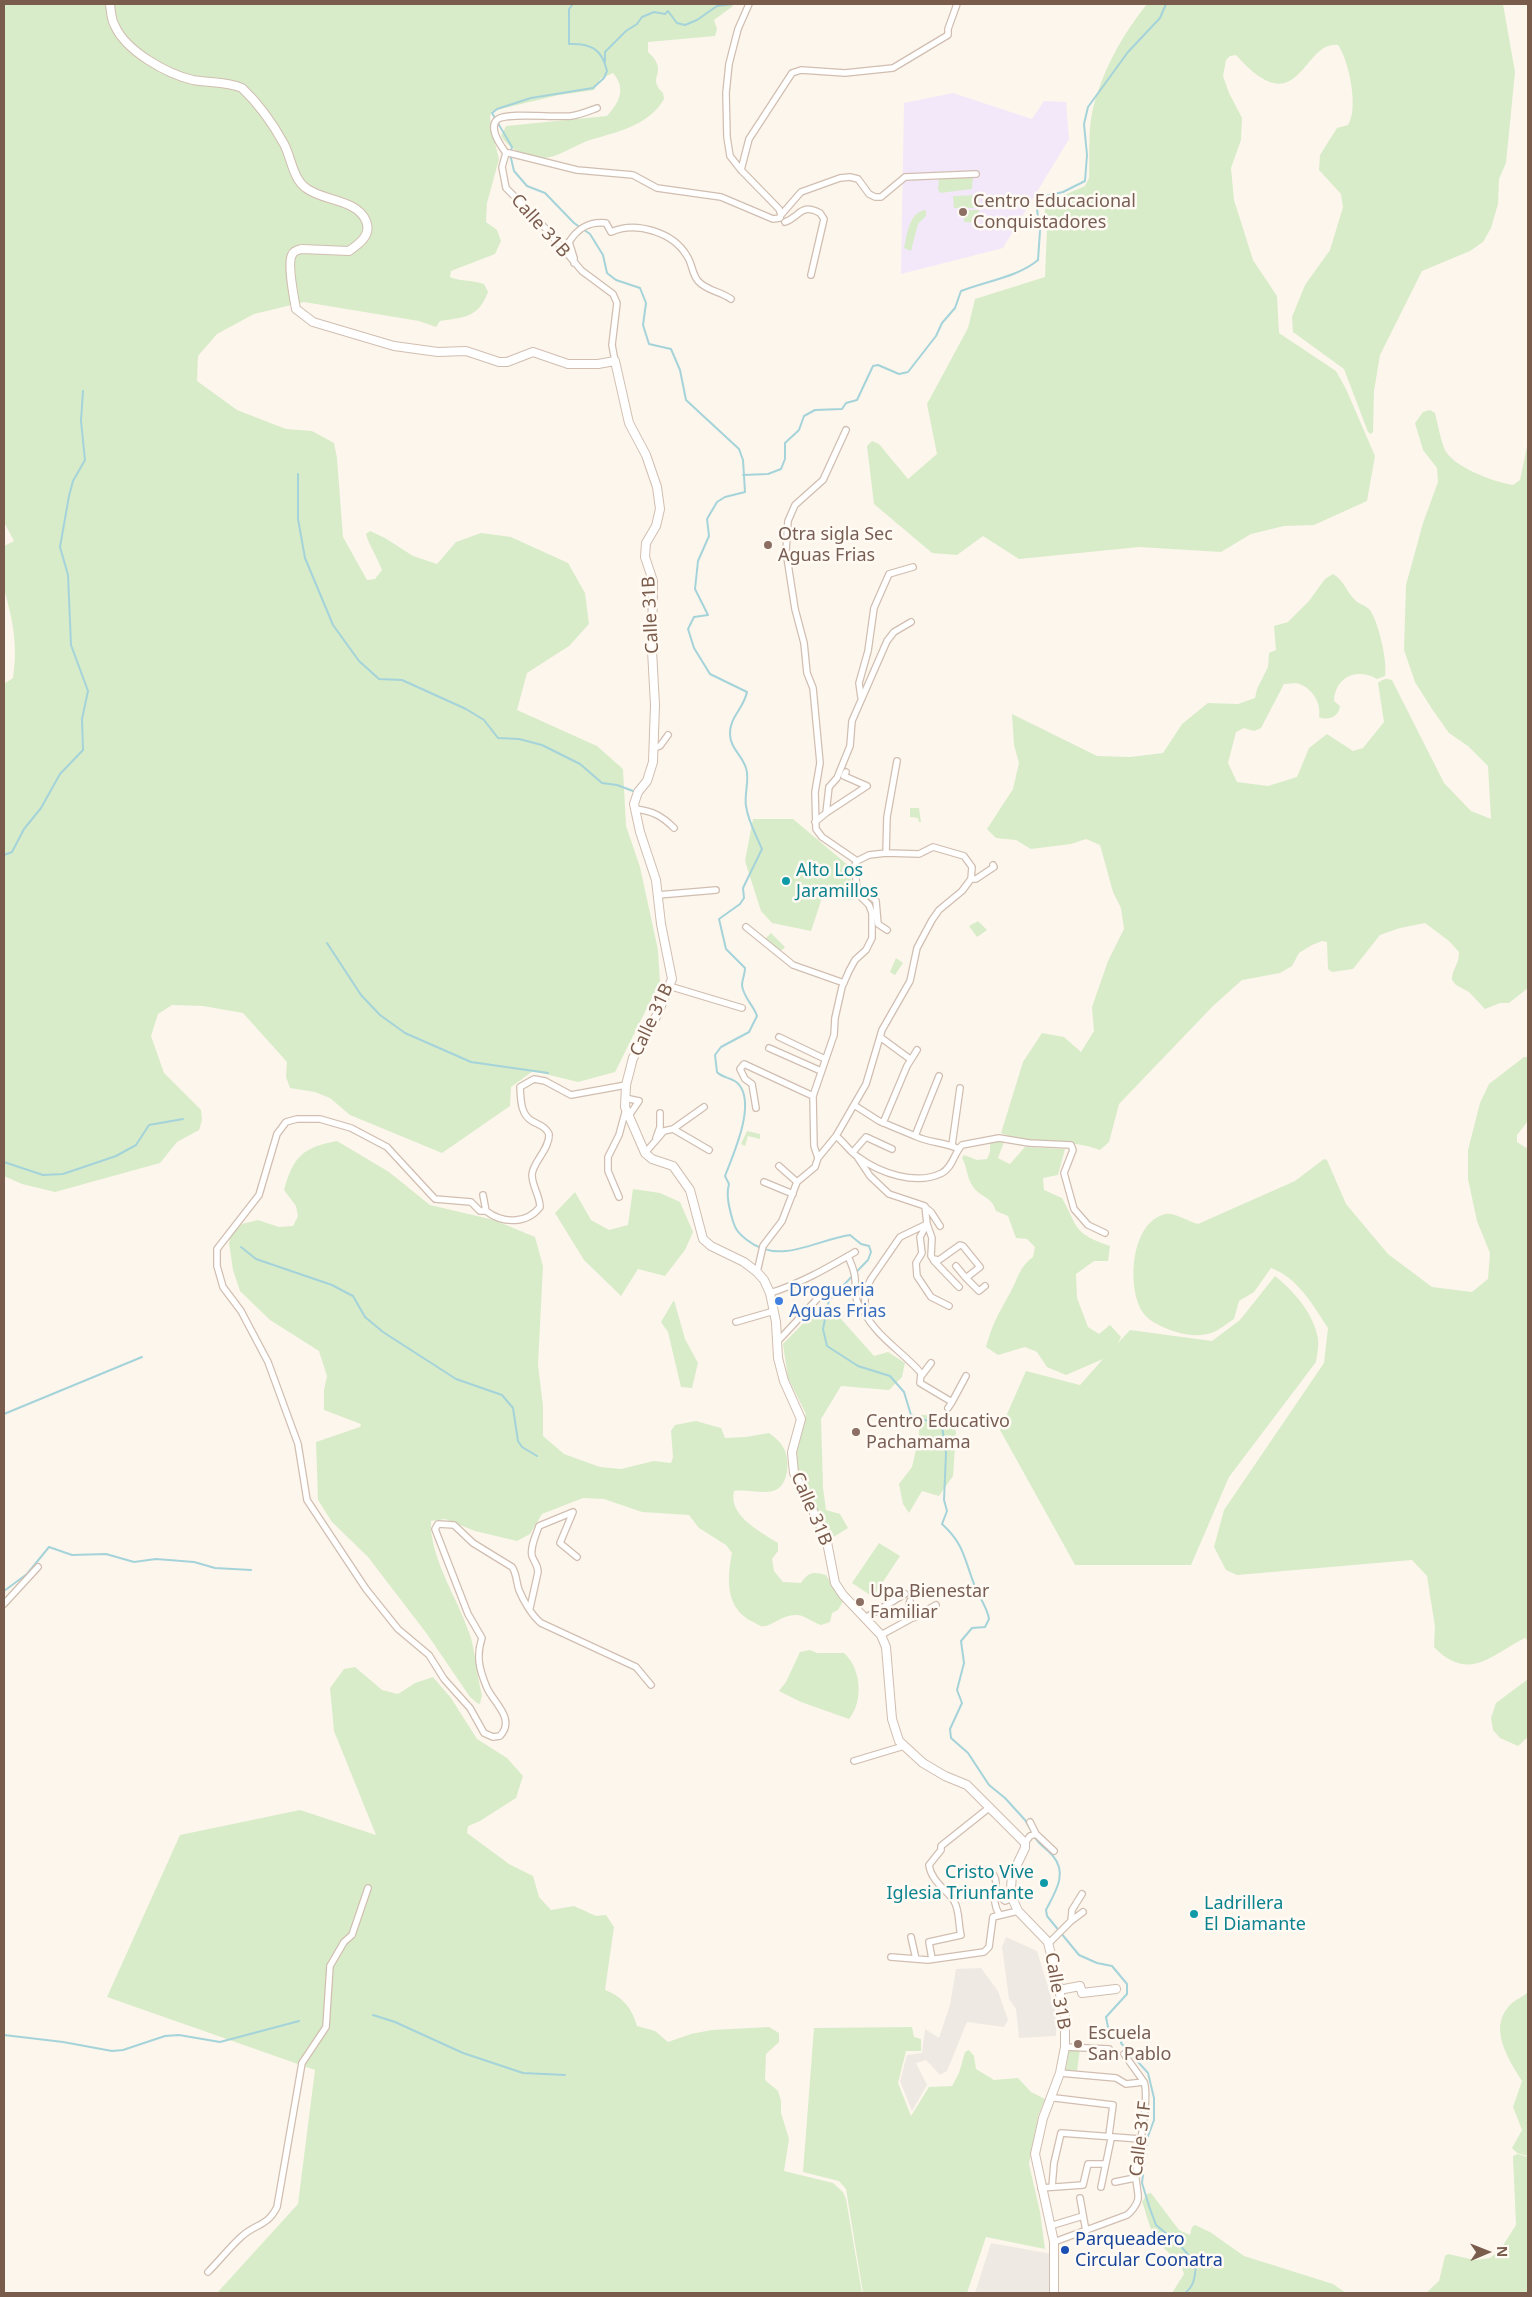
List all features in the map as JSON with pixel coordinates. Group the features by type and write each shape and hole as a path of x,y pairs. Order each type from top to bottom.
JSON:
{"street":[{"path":"110,4 114,24 131,47 172,74 194,80 236,85 242,88 283,142 299,180 305,188 357,210 364,218 367,230 364,238 349,251 302,249 296,250 292,254 291,265 296,308 313,322 394,346 438,352 466,351 499,362 507,362 533,352 568,364 598,364 616,361"},
{"path":"749,4 732,50 726,93 727,137 730,156 740,170 779,209 781,215"},
{"path":"740,170 749,139 792,73 801,70 845,73 878,71 900,66 948,35 948,29 957,4"},
{"path":"597,108 572,116 513,116 496,122 495,134 509,154 577,170 633,175 657,188 721,197 773,219 780,218 801,192 840,178 850,177 858,180 869,194 881,197 905,177 950,173 976,174"},
{"name":"Calle 31B","path":"509,154 502,167 506,188 539,221 589,278 615,296 612,344 629,423 646,455 657,487 660,510 656,526 646,543 645,557 653,581 654,748 652,770 638,792 634,809 654,873 661,924 672,979 658,1014 633,1058 626,1085 627,1113 646,1153 652,1159 669,1163 690,1190 703,1239 711,1246 744,1262 757,1272 764,1280 770,1293 778,1341 778,1358 784,1381 801,1418 792,1452 794,1473 826,1537 835,1583 843,1595 881,1635 886,1647 892,1719 900,1741 923,1763 945,1776 967,1785 1030,1838 1012,1875 1013,1898 1018,1911 1048,1944 1065,2016 1065,2047 1060,2073 1043,2118 1037,2143 1036,2160 1054,2242 1054,2293"},
{"path":"785,222 802,209 815,210 823,216 824,223 811,275"},
{"path":"574,263 569,242 582,226 596,221 606,222 611,232 621,228 646,229 670,237 688,257 696,279 704,287 722,293 731,299"},
{"path":"846,430 823,480 794,505 787,527 786,551 795,609 804,643 806,673 813,688 820,762 816,785 815,822 818,833 857,861"},
{"path":"861,697 859,683 868,651 874,608 889,574 913,567"},
{"path":"826,813 829,787 837,778 850,746 852,721 861,697 887,641 894,632 911,622"},
{"path":"654,748 660,746 668,735"},
{"path":"886,853 887,817 896,761"},
{"path":"815,822 867,786 844,776 846,772"},
{"path":"634,809 652,811 663,816 674,828"},
{"path":"757,1272 763,1246 782,1221 797,1182 815,1167 818,1158 836,1136 866,1084 880,1037 910,981 917,948 932,920 940,910 962,891 971,879 972,867 961,855 933,847 919,854 870,854 857,861 854,873 857,892 869,905 873,930 870,944 855,960 844,983 835,1018 834,1035 813,1096 814,1146 818,1158"},
{"path":"971,879 976,879 993,865"},
{"path":"658,894 716,890"},
{"path":"868,895 876,901 878,924 887,930"},
{"path":"746,927 793,965 844,983"},
{"path":"669,986 742,1008"},
{"path":"779,1037 825,1059"},
{"path":"880,1037 910,1059"},
{"path":"769,1048 821,1071"},
{"path":"883,1122 910,1059 917,1050"},
{"path":"756,1108 752,1084 745,1079 740,1069 744,1064 813,1096"},
{"path":"915,1136 939,1076"},
{"path":"483,1195 486,1211 492,1216 515,1221 534,1214 540,1207 532,1176 533,1169 544,1151 549,1134 546,1128 530,1120 525,1114 521,1104 520,1086 534,1079 540,1080 548,1082 571,1095 626,1085"},
{"path":"952,1145 960,1088"},
{"path":"619,1197 608,1171 608,1157 627,1113 639,1102 625,1098"},
{"path":"854,1105 883,1122 926,1142 952,1145 959,1149"},
{"path":"646,1153 664,1131 673,1129 704,1107"},
{"path":"656,1140 660,1127 660,1113"},
{"path":"486,1211 480,1211 471,1202 435,1199 387,1147 351,1128 320,1119 297,1119 286,1122 277,1134 259,1195 217,1249 217,1266 223,1287 241,1311 268,1362 298,1444 307,1500 366,1589 398,1629 429,1655 444,1679 470,1708 484,1733 493,1737 500,1736 505,1731 506,1721 498,1702 488,1690 481,1670 477,1652 482,1638 468,1614 434,1529 438,1524 454,1526 473,1543 512,1567 516,1573 519,1590 541,1623 636,1667 651,1685"},
{"path":"673,1129 709,1150"},
{"path":"836,1136 855,1154 870,1176 889,1194 924,1204 932,1212 940,1226"},
{"path":"855,1154 866,1136 892,1150"},
{"path":"855,1154 887,1173 909,1178 943,1173 950,1166 962,1145 990,1139 1071,1145 1073,1150 1064,1173 1074,1209 1088,1225 1105,1233"},
{"path":"779,1166 797,1182"},
{"path":"764,1182 793,1194"},
{"path":"926,1208 927,1224 931,1232 930,1256 959,1287"},
{"path":"927,1224 920,1237 922,1253 916,1263 917,1276 931,1297 949,1306"},
{"path":"864,1312 869,1284 895,1244 900,1238 927,1224"},
{"path":"933,1259 939,1260 960,1245 966,1248 983,1266 966,1278"},
{"path":"770,1293 790,1286 839,1263 855,1252"},
{"path":"848,1256 855,1278 854,1288 857,1306 886,1340 908,1357 922,1375"},
{"path":"956,1266 979,1291 985,1286"},
{"path":"778,1341 819,1297"},
{"path":"736,1322 774,1311"},
{"path":"931,1363 922,1375 920,1383 952,1402"},
{"path":"948,1408 966,1376"},
{"path":"530,1608 538,1572 538,1566 532,1555 533,1544 539,1526 573,1512 560,1543 577,1558"},
{"path":"4,1604 38,1567"},
{"path":"865,1618 905,1594"},
{"path":"910,1601 909,1605 916,1617"},
{"path":"881,1635 936,1605"},
{"path":"854,1761 904,1746"},
{"path":"932,1960 929,1942 961,1936 959,1918 954,1902 932,1876 929,1866 941,1850 941,1846 990,1806"},
{"path":"1030,1822 1030,1838 1054,1851"},
{"path":"978,1869 993,1873 997,1882 993,1898 999,1914"},
{"path":"208,2272 242,2237 256,2226 271,2220 277,2207 302,2063 326,2027 330,1966 344,1942 352,1935 368,1888"},
{"path":"995,1892 1005,1901 1013,1898"},
{"path":"1071,1921 1072,1910 1082,1894"},
{"path":"891,1957 932,1960 984,1952 989,1947 991,1919 999,1914 1018,1911"},
{"path":"1048,1944 1083,1912"},
{"path":"911,1937 916,1959"},
{"path":"1059,1990 1080,1986 1082,1993 1116,1989"},
{"path":"1065,2047 1109,2049"},
{"path":"1124,2054 1143,2082 1126,2084"},
{"path":"1060,2073 1116,2078 1129,2085 1131,2091"},
{"name":"Calle 31F","path":"1086,2231 1126,2215 1138,2199 1135,2178 1143,2117 1147,2106 1143,2082"},
{"path":"1054,2098 1113,2105 1102,2187"},
{"path":"1052,2187 1061,2133 1140,2140"},
{"path":"1056,2154 1064,2154"},
{"path":"1041,2188 1083,2185 1088,2164 1105,2164"},
{"path":"1115,2182 1135,2178"},
{"path":"1054,2242 1086,2231 1080,2198"},
{"path":"1050,2226 1083,2216"}],"shaded area":[{"name":"Centro Educacional Conquistadores","path":"953,93 1032,119 1044,101 1066,102 1069,139 1003,248 901,274 904,103"},
{"path":"1006,1937 1037,1951 1056,2013 1056,2036 1019,2038 1016,2009 1009,1999 1002,1947"},
{"path":"981,1968 998,1991 1008,2020 1004,2027 967,2022 947,2071 940,2075 926,2060 916,2063 927,2085 912,2111 900,2081 907,2055 922,2053 925,2029 939,2038 950,2005 956,1969"},
{"path":"991,2243 1052,2254 1050,2293 975,2293"}],"green space":[{"path":"4,4 733,4 733,6 714,20 717,29 715,36 648,42 648,52 658,65 656,82 663,93 664,99 649,116 630,127 587,141 560,154 544,158 531,157 519,153 501,136 506,126 607,116 620,95 619,84 613,73 600,79 594,90 559,95 492,111 490,116 491,128 499,159 487,203 486,222 497,230 501,241 495,254 451,271 450,277 484,284 488,292 484,301 475,312 464,317 440,321 436,327 419,321 304,302 254,314 217,334 198,356 197,381 237,410 286,429 312,431 334,443 337,458 343,537 367,580 375,579 382,570 367,538 366,534 370,531 413,556 437,564 456,542 481,533 511,537 568,563 585,593 589,624 569,646 527,673 517,710 597,746 623,769 626,826 640,867 658,950 660,982 615,1072 578,1082 533,1071 511,1087 510,1106 442,1153 350,1115 330,1098 315,1092 290,1088 286,1077 287,1062 243,1013 203,1006 172,1005 158,1014 151,1036 164,1073 201,1110 202,1120 199,1130 177,1142 160,1163 55,1192 22,1184 4,1176 4,684 13,678 15,643 2,579 4,546 14,541 4,522"},
{"path":"1147,4 1503,4 1515,72 1506,163 1499,179 1498,204 1491,228 1483,242 1470,251 1422,271 1380,355 1374,391 1373,432 1371,434 1368,432 1344,369 1293,332 1292,317 1305,285 1330,250 1343,207 1341,194 1319,170 1320,155 1337,128 1348,125 1351,117 1353,96 1346,62 1338,45 1326,47 1298,75 1287,82 1274,83 1257,75 1236,55 1230,56 1226,60 1223,76 1229,93 1242,118 1241,140 1231,168 1234,200 1253,260 1277,296 1279,333 1336,371 1346,389 1375,456 1367,501 1314,525 1284,526 1251,534 1221,552 1139,547 1019,559 983,536 957,555 932,553 874,504 867,446 872,441 879,444 908,479 937,454 927,404 968,328 975,299 1045,277 1047,228 1044,204 1085,186 1089,178 1092,113 1101,83 1129,28"},
{"path":"973,176 972,189 940,193 938,189 939,179"},
{"path":"979,195 979,208 954,208 953,196"},
{"path":"926,210 926,216 918,224 911,251 904,248 912,219 920,211"},
{"path":"964,210 979,210 978,223 964,222"},
{"path":"1430,410 1435,413 1444,448 1448,455 1474,473 1495,481 1513,485 1520,480 1528,442 1528,988 1509,1003 1500,1003 1485,1009 1469,992 1456,985 1452,980 1459,952 1449,941 1425,923 1400,928 1380,935 1353,969 1332,972 1328,969 1327,942 1322,941 1299,953 1292,966 1280,973 1242,980 1213,1006 1119,1104 1109,1142 1100,1150 1076,1144 1013,1137 1001,1133 1023,1062 1042,1033 1064,1037 1081,1052 1094,1031 1092,1007 1108,961 1124,929 1121,908 1113,892 1100,845 1086,839 1071,844 1031,849 1016,840 996,838 987,829 1013,789 1019,763 1014,745 1012,714 1097,756 1130,757 1163,753 1182,724 1208,703 1238,704 1255,698 1257,689 1268,667 1269,653 1276,650 1274,626 1288,622 1309,601 1325,579 1333,574 1356,601 1369,609 1372,614 1379,631 1384,652 1385,676 1377,679 1362,674 1348,676 1338,686 1335,693 1334,701 1340,706 1338,713 1326,719 1319,717 1319,706 1311,691 1296,683 1284,684 1261,728 1254,731 1244,728 1236,732 1228,763 1237,782 1268,786 1297,777 1309,748 1327,734 1353,751 1363,748 1384,722 1378,683 1388,679 1392,680 1444,783 1471,811 1491,819 1488,766 1468,746 1449,733 1415,682 1404,650 1406,585 1423,523 1438,482 1437,468 1423,450 1415,423 1423,412"},
{"path":"910,808 919,808 921,822 919,822 918,818 910,817"},
{"path":"753,819 793,819 849,866 854,900 822,898 811,931 772,923 761,911 745,861"},
{"path":"978,921 987,930 977,937 969,926"},
{"path":"771,933 785,947 779,953 764,940"},
{"path":"896,958 903,963 895,975 890,972"},
{"path":"1524,1057 1528,1057 1528,1121 1517,1135 1517,1142 1528,1149 1528,1641 1525,1638 1480,1662 1458,1663 1447,1658 1434,1647 1435,1627 1427,1576 1412,1560 1237,1575 1226,1570 1214,1547 1224,1510 1324,1363 1328,1328 1297,1285 1280,1272 1271,1268 1254,1292 1239,1301 1234,1319 1221,1328 1210,1333 1197,1335 1170,1330 1149,1319 1138,1303 1134,1274 1135,1258 1138,1242 1145,1229 1154,1219 1169,1214 1198,1224 1295,1181 1324,1159 1327,1160 1346,1204 1388,1254 1432,1287 1472,1292 1488,1279 1490,1253 1477,1221 1468,1179 1468,1150 1480,1103 1489,1084"},
{"path":"747,1131 760,1134 760,1139 748,1136 745,1146 741,1144"},
{"path":"337,1141 389,1172 430,1205 494,1220 535,1237 543,1266 538,1365 543,1406 543,1436 564,1454 600,1467 621,1469 654,1461 671,1463 673,1457 671,1431 675,1425 696,1421 721,1428 725,1438 769,1433 779,1441 786,1452 788,1465 782,1484 773,1491 768,1492 734,1491 733,1500 741,1516 747,1522 778,1543 778,1551 772,1559 774,1571 783,1582 801,1583 812,1573 826,1575 843,1601 838,1610 832,1613 830,1622 821,1625 803,1616 791,1615 769,1625 761,1626 743,1615 736,1608 730,1591 729,1572 732,1553 726,1545 699,1528 689,1515 642,1512 604,1499 583,1498 542,1514 530,1534 517,1541 475,1531 445,1519 431,1521 435,1550 440,1565 466,1624 473,1645 482,1695 480,1704 470,1697 427,1634 368,1557 332,1522 318,1500 316,1442 360,1427 361,1424 324,1410 324,1390 327,1376 319,1351 270,1320 240,1291 233,1270 229,1243 231,1234 242,1224 258,1220 279,1227 293,1226 298,1216 296,1206 284,1190 291,1169 301,1155 308,1150 325,1143"},
{"path":"990,1142 1004,1142 998,1158 1010,1164 1025,1147 1065,1149 1058,1175 1043,1178 1044,1190 1062,1198 1078,1229 1089,1237 1110,1246 1108,1261 1094,1261 1076,1274 1077,1298 1088,1327 1099,1334 1110,1325 1121,1337 1118,1343 1130,1330 1212,1341 1240,1320 1275,1276 1296,1296 1308,1312 1318,1339 1316,1362 1229,1477 1191,1565 1075,1565 1000,1430 1026,1371 1080,1385 1103,1359 1066,1375 1047,1367 1037,1352 1025,1347 998,1355 986,1347 996,1319 1022,1269 1033,1257 1035,1247 1027,1239 1016,1238 1008,1216 996,1211 992,1203 974,1188 970,1180 962,1158 964,1155 977,1160 987,1159 990,1152"},
{"path":"633,1189 660,1193 680,1202 693,1232 685,1250 665,1276 638,1269 621,1296 584,1260 555,1213 575,1192 591,1220 609,1230 628,1225"},
{"path":"674,1300 685,1339 698,1363 692,1388 681,1387 668,1332 661,1322"},
{"path":"820,1306 834,1311 874,1356 888,1352 905,1363 902,1377 889,1390 841,1386 821,1419 823,1488 826,1510 840,1514 848,1528 822,1544 788,1449 806,1414 788,1378 783,1344"},
{"path":"919,1415 932,1415 951,1420 956,1432 953,1476 939,1496 922,1491 909,1513 903,1504 899,1484 912,1467 919,1437"},
{"path":"879,1543 900,1556 873,1597 852,1583"},
{"path":"810,1650 817,1653 844,1653 850,1659 857,1676 858,1694 854,1712 849,1719 801,1702 779,1691 786,1682 800,1652"},
{"path":"355,1667 382,1690 398,1694 415,1683 433,1677 451,1698 477,1739 507,1758 523,1776 516,1798 480,1821 468,1826 467,1833 509,1864 533,1876 539,1897 551,1910 574,1906 596,1916 606,1915 614,1927 605,1990 617,1996 626,2004 637,2026 655,2031 668,2042 691,2034 712,2030 769,2027 779,2033 779,2042 766,2054 765,2080 778,2091 781,2101 781,2113 789,2139 784,2171 833,2183 843,2192 846,2199 862,2293 217,2293 298,2204 315,2070 107,1997 180,1835 300,1810 376,1835 334,1731 330,1688 344,1669"},
{"path":"1528,1679 1528,1737 1518,1746 1500,1738 1493,1730 1491,1718 1496,1703"},
{"path":"1528,1992 1528,2156 1517,2153 1512,2148 1522,2130 1513,2107 1522,2081 1503,2044 1500,2024 1509,2006"},
{"path":"912,2027 914,2037 921,2039 921,2051 906,2051 898,2083 911,2116 929,2087 952,2086 959,2073 965,2052 969,2050 974,2056 976,2069 994,2080 1018,2078 1031,2092 1045,2099 1038,2116 1029,2164 1040,2212 1045,2249 986,2237 967,2293 863,2293 846,2189 839,2181 803,2172 814,2028"},
{"path":"1069,2048 1080,2049 1077,2071 1066,2070"},
{"path":"1518,2154 1528,2157 1528,2293 1426,2293 1439,2281 1445,2256 1448,2254 1475,2260 1490,2258 1500,2250 1516,2225 1513,2156"},
{"path":"1151,2193 1179,2230 1190,2235 1192,2227 1195,2225 1210,2232 1244,2256 1333,2284 1346,2293 1172,2293 1184,2274 1176,2260 1156,2239 1152,2230 1142,2202 1147,2194"}],"waterway":[{"path":"573,4 569,9 569,44 589,46 599,53 607,71 604,78 593,88 531,98 497,109 492,113 512,147 510,154 514,171 527,186 545,193 574,223 590,234 603,255 607,273 616,280 640,288 646,303 643,325 649,344 671,349 680,370 686,400 739,449 743,460 745,492 725,497 717,502 707,519 709,536 698,561 695,589 708,615 694,617 688,629 694,648 710,674 747,692 734,718 730,734 732,743 746,768 747,812 762,849 743,888 744,898 740,904 719,919 726,949 745,968 742,983 743,989 757,1016 749,1032 721,1047 715,1055 717,1072 738,1083 744,1095 745,1106 741,1131 725,1176 729,1184 728,1197 733,1222 741,1235 747,1240 759,1247 772,1251 798,1249 850,1235 861,1244 869,1246 871,1252 868,1260 829,1300 823,1329 827,1346 858,1366 890,1376 904,1392 911,1415 942,1426 946,1453 944,1500 947,1511 942,1524 959,1545 989,1619 985,1627 972,1628 961,1641 964,1663 957,1690 962,1703 950,1729 951,1738 968,1753 989,1785 1005,1798 1025,1820 1032,1832"},
{"path":"605,62 605,52 626,31 637,24 642,17 654,12 665,14 668,11 677,23 685,25 697,20 717,6 732,4"},
{"path":"743,475 768,474 781,469 785,459 785,443 799,430 804,416 815,410 842,409 846,403 857,400 873,366 878,365 899,374 908,372 936,336 942,323 955,308 961,291 1021,271 1038,260 1040,231 1036,202 1041,197 1063,192 1085,181 1087,155 1084,124 1088,107 1128,52 1160,18 1166,4"},
{"path":"4,855 12,852 24,829 41,808 60,774 83,750 82,719 88,691 71,645 68,575 60,547 73,481 85,460 81,421 83,391"},
{"path":"298,474 298,519 305,558 333,625 359,661 379,679 402,680 466,709 484,720 498,738 519,739 542,745 580,764 602,783 617,785 633,791"},
{"path":"327,943 361,995 380,1015 405,1033 471,1062 548,1073"},
{"path":"4,1162 43,1175 63,1174 116,1156 136,1145 149,1125 183,1119"},
{"path":"241,1247 256,1259 332,1285 353,1296 365,1317 383,1332 456,1379 502,1395 513,1408 518,1441 522,1447 537,1456"},
{"path":"4,1414 142,1357"},
{"path":"4,1591 27,1574 49,1547 72,1555 106,1554 134,1562 156,1559 194,1562 215,1568 251,1570"},
{"path":"1034,1836 1053,1856 1060,1870 1056,1890 1046,1910 1047,1916 1079,1955 1097,1963 1112,1966 1127,1984 1127,1994 1106,2017 1108,2027 1122,2039 1121,2043 1148,2073 1154,2098 1154,2120 1147,2139 1142,2183 1156,2225 1179,2244 1196,2264 1193,2284 1185,2293"},
{"path":"373,2015 395,2022 463,2053 523,2073 565,2075"},
{"path":"4,2035 63,2042 112,2051 123,2050 165,2036 179,2035 220,2042 299,2021"}],"place":[{"name":"Centro Educacional Conquistadores","path":"963,212"},
{"name":"Otra sigla Sec Aguas Frias","path":"768,545"},
{"name":"Alto Los Jaramillos","path":"786,881"},
{"name":"Drogueria Aguas Frias","path":"779,1301"},
{"name":"Centro Educativo Pachamama","path":"856,1432"},
{"name":"Upa Bienestar Familiar","path":"860,1602"},
{"name":"Cristo Vive Iglesia Triunfante","path":"1044,1883"},
{"name":"Ladrillera El Diamante","path":"1194,1914"},
{"name":"Escuela San Pablo","path":"1078,2044"},
{"name":"Parqueadero Circular Coonatra","path":"1065,2250"}]}
